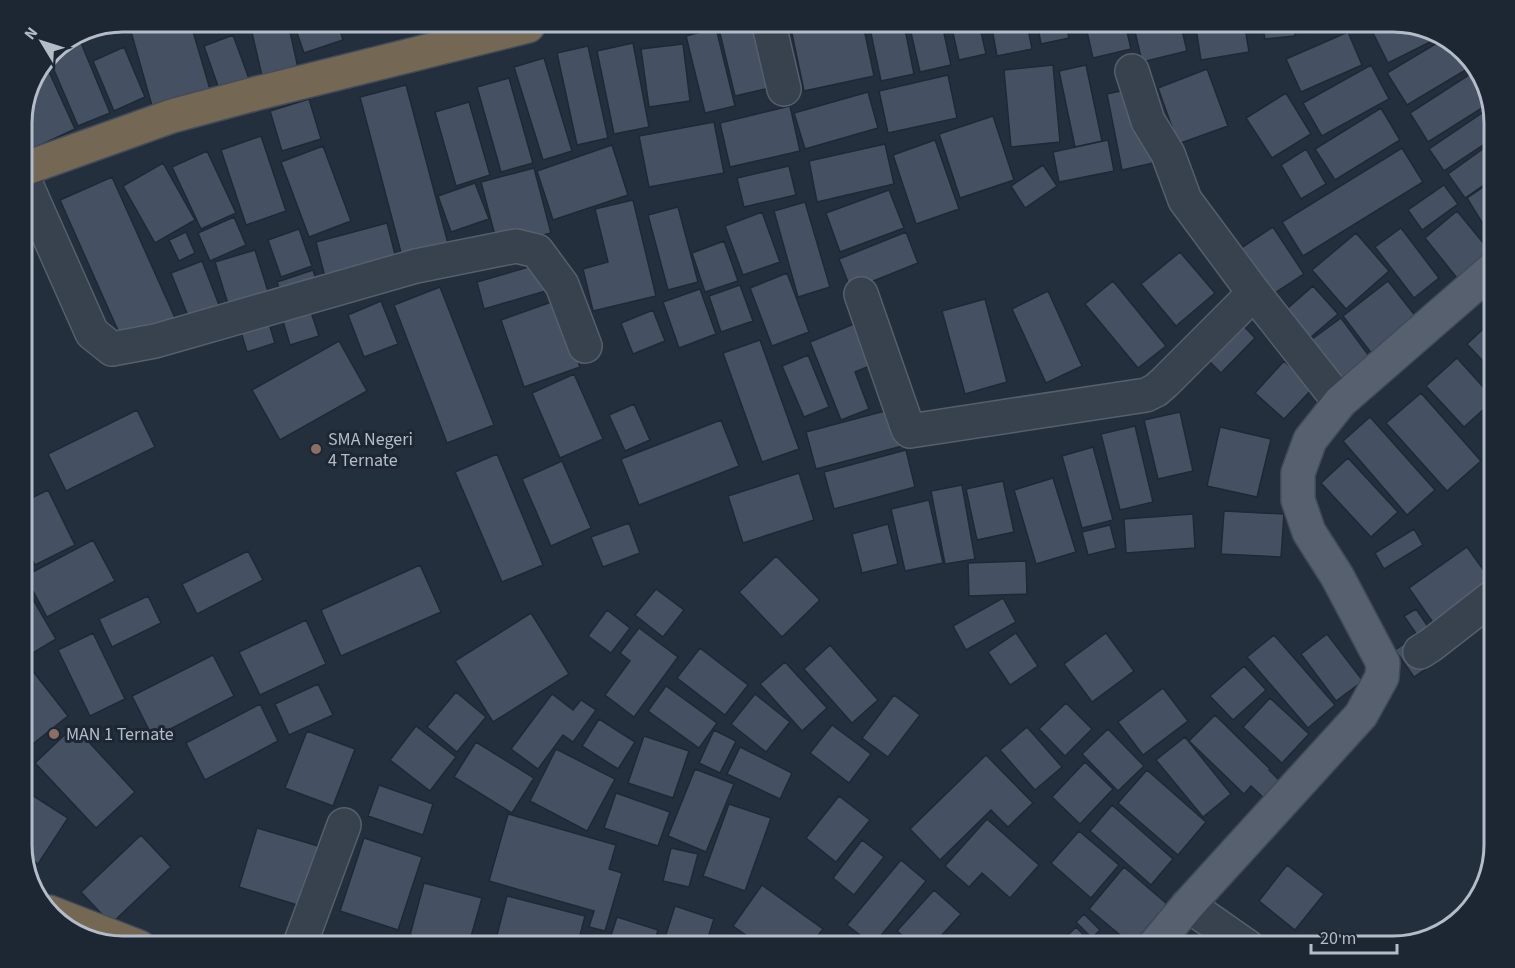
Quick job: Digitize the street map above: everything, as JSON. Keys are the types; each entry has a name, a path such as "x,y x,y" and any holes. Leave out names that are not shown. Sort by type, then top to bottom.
{"highway":[{"path":"32,168 172,116 504,32"},
{"path":"72,921 109,935"}],"main road":[{"path":"1402,664 1383,663 1337,576 1308,532 1298,500 1298,473 1310,440 1340,402 1484,277"},
{"path":"1162,936 1360,715 1402,664"}],"street":[{"path":"771,32 784,89"},
{"path":"1132,71 1148,122 1168,154 1185,200 1340,402"},
{"path":"32,197 92,333 112,349 155,341 416,266 516,246 537,251 562,285 585,346"},
{"path":"861,294 910,431 1146,395 1165,382 1254,292"},
{"path":"1402,664 1431,645 1484,604"},
{"path":"303,936 344,825"},
{"path":"1188,905 1232,936"}],"building":[{"path":"131,32 193,32 212,96 154,113"},
{"path":"252,32 290,32 298,68 262,76"},
{"path":"297,32 341,32 343,40 304,53"},
{"path":"701,32 717,32 735,106 705,113 686,36"},
{"path":"720,32 762,32 774,87 735,96"},
{"path":"792,32 865,32 874,76 804,91"},
{"path":"871,32 906,32 914,74 881,81"},
{"path":"911,32 944,32 951,65 920,72"},
{"path":"953,32 981,32 986,54 959,60"},
{"path":"993,32 1029,32 1032,49 997,56"},
{"path":"1039,32 1068,32 1069,38 1041,44"},
{"path":"1087,32 1127,32 1131,49 1093,58"},
{"path":"1135,32 1182,32 1187,51 1142,62"},
{"path":"1197,32 1246,32 1249,52 1201,60"},
{"path":"1264,32 1295,32 1295,36 1265,39"},
{"path":"1348,32 1362,65 1301,92 1286,59"},
{"path":"1372,32 1411,33 1432,41 1388,63"},
{"path":"233,35 251,84 221,95 204,46"},
{"path":"81,42 110,113 78,126 55,72 72,72 72,47"},
{"path":"633,43 649,127 614,134 597,51"},
{"path":"1437,43 1457,58 1466,69 1407,105 1387,73"},
{"path":"683,44 690,101 649,107 641,49"},
{"path":"588,46 608,138 577,145 557,53"},
{"path":"124,47 145,97 114,111 93,61"},
{"path":"544,58 572,151 543,160 514,67"},
{"path":"1053,65 1060,142 1011,147 1004,70"},
{"path":"1086,65 1102,141 1075,147 1059,71"},
{"path":"1371,65 1389,99 1322,136 1303,103"},
{"path":"1207,69 1228,126 1178,144 1158,88"},
{"path":"49,72 75,129 32,149 32,116 35,99 41,82"},
{"path":"1470,74 1477,87 1482,108 1428,142 1410,113"},
{"path":"948,75 957,118 888,133 879,91"},
{"path":"509,78 533,163 501,172 477,87"},
{"path":"406,85 449,247 403,260 360,97"},
{"path":"1130,89 1153,163 1122,170 1107,94"},
{"path":"868,92 878,128 805,149 794,113"},
{"path":"1286,93 1311,134 1272,158 1246,118"},
{"path":"309,99 321,139 282,151 270,111"},
{"path":"469,102 490,175 456,186 435,112"},
{"path":"790,106 800,151 730,167 720,123"},
{"path":"1381,108 1400,140 1335,180 1315,149"},
{"path":"1483,112 1484,145 1444,171 1429,149"},
{"path":"993,116 1014,180 960,198 939,134"},
{"path":"714,122 724,173 649,187 639,136"},
{"path":"261,136 286,211 246,225 221,150"},
{"path":"935,140 959,209 916,224 893,155"},
{"path":"1108,140 1114,171 1059,182 1053,152"},
{"path":"885,144 894,184 817,202 809,161"},
{"path":"612,145 628,195 553,220 537,171"},
{"path":"323,146 351,221 309,237 281,162"},
{"path":"1402,148 1423,182 1303,256 1282,222"},
{"path":"1484,148 1484,185 1465,198 1448,174"},
{"path":"1306,149 1326,184 1301,199 1281,165"},
{"path":"207,151 236,213 201,229 172,167"},
{"path":"163,163 195,220 155,243 123,186"},
{"path":"1043,165 1057,186 1025,208 1011,186"},
{"path":"789,166 796,195 744,207 737,178"},
{"path":"534,168 551,233 498,247 481,182"},
{"path":"112,177 176,320 124,344 60,200"},
{"path":"475,183 489,219 451,232 438,196"},
{"path":"1444,185 1458,204 1422,230 1408,210"},
{"path":"1484,187 1484,223 1483,224 1467,198"},
{"path":"889,190 904,228 840,252 826,213"},
{"path":"633,200 656,296 593,311 583,269 608,262 595,209"},
{"path":"805,202 830,287 798,297 774,211"},
{"path":"678,207 698,282 668,290 648,215"},
{"path":"1457,211 1484,244 1484,264 1461,283 1425,238"},
{"path":"762,212 780,262 743,275 725,226"},
{"path":"234,217 246,245 210,261 198,233"},
{"path":"387,223 397,262 326,281 316,242"},
{"path":"1273,227 1304,274 1272,295 1241,248"},
{"path":"1401,228 1439,278 1414,298 1375,247"},
{"path":"299,229 312,266 281,277 268,240"},
{"path":"186,232 195,253 179,261 169,240"},
{"path":"906,232 918,263 851,290 839,259"},
{"path":"1356,233 1389,271 1346,309 1312,270"},
{"path":"724,241 738,281 705,292 692,253"},
{"path":"255,250 272,304 232,317 215,262"},
{"path":"1180,252 1215,293 1176,326 1141,284"},
{"path":"202,261 221,310 190,321 171,273"},
{"path":"542,263 549,290 484,309 477,282"},
{"path":"313,270 319,289 283,301 277,282"},
{"path":"787,273 809,332 772,346 750,288"},
{"path":"1113,281 1166,346 1138,368 1085,304"},
{"path":"1388,281 1417,318 1372,354 1343,316"},
{"path":"740,285 753,321 721,332 709,296"},
{"path":"1313,286 1338,314 1304,343 1280,315"},
{"path":"440,287 494,425 447,443 394,305"},
{"path":"700,289 716,334 679,348 663,302"},
{"path":"1048,291 1082,366 1046,383 1012,309"},
{"path":"985,299 1007,382 965,394 942,311"},
{"path":"557,300 580,367 524,387 501,320"},
{"path":"381,301 398,344 364,357 348,315"},
{"path":"310,309 319,336 290,345 282,318"},
{"path":"653,310 665,341 633,354 621,323"},
{"path":"267,317 275,343 247,352 239,325"},
{"path":"1341,318 1372,360 1335,387 1304,345"},
{"path":"866,319 882,361 855,372 869,409 841,420 810,342"},
{"path":"1240,322 1255,338 1221,373 1205,357"},
{"path":"1484,328 1484,362 1467,344"},
{"path":"760,340 799,449 762,462 723,353"},
{"path":"339,341 367,391 280,440 252,390"},
{"path":"808,355 829,407 804,417 782,366"},
{"path":"1457,358 1484,388 1484,409 1464,427 1426,386"},
{"path":"1284,361 1313,388 1284,419 1255,393"},
{"path":"574,374 603,439 560,458 532,393"},
{"path":"1421,393 1481,461 1447,491 1386,423"},
{"path":"634,404 650,440 625,451 609,415"},
{"path":"896,408 906,445 816,469 806,432"},
{"path":"137,410 155,447 66,491 48,454"},
{"path":"1180,412 1193,471 1158,479 1144,420"},
{"path":"1370,417 1435,490 1407,515 1343,441"},
{"path":"721,420 739,466 639,505 621,459"},
{"path":"1135,426 1153,502 1120,510 1101,434"},
{"path":"1220,427 1271,439 1257,497 1207,486"},
{"path":"1093,447 1113,520 1082,528 1062,456"},
{"path":"906,450 915,487 834,509 824,472"},
{"path":"497,454 543,565 502,582 455,472"},
{"path":"1348,458 1398,512 1371,537 1321,483"},
{"path":"562,461 591,528 551,546 522,479"},
{"path":"799,473 814,520 743,543 728,496"},
{"path":"1053,478 1076,552 1036,564 1014,490"},
{"path":"1003,481 1014,532 977,540 966,489"},
{"path":"962,485 975,559 945,564 931,491"},
{"path":"48,490 75,545 35,565 32,559 32,498"},
{"path":"929,500 943,563 905,571 891,509"},
{"path":"1224,511 1284,514 1281,557 1221,554"},
{"path":"1193,514 1195,548 1126,553 1124,519"},
{"path":"629,523 640,553 603,567 591,537"},
{"path":"888,524 898,564 862,573 852,534"},
{"path":"1110,525 1116,548 1088,555 1082,532"},
{"path":"1414,529 1423,545 1384,569 1375,553"},
{"path":"93,540 115,581 47,617 32,589 32,572"},
{"path":"1467,547 1484,571 1484,588 1434,624 1409,588"},
{"path":"248,551 263,580 197,614 182,584"},
{"path":"776,556 820,600 782,637 739,592"},
{"path":"1026,561 1027,594 969,596 968,563"},
{"path":"420,565 441,612 341,656 321,610"},
{"path":"656,589 684,610 663,637 635,615"},
{"path":"148,596 161,623 112,647 99,619"},
{"path":"32,598 56,639 32,654"},
{"path":"1003,598 1016,622 966,650 953,626"},
{"path":"1416,609 1429,628 1417,635 1404,616"},
{"path":"607,610 630,628 611,653 588,636"},
{"path":"531,613 569,674 493,722 455,661"},
{"path":"306,620 326,664 260,695 239,652"},
{"path":"639,628 678,657 634,717 605,695 630,661 620,653"},
{"path":"93,633 125,699 90,716 58,650"},
{"path":"1016,633 1038,666 1010,685 988,652"},
{"path":"1106,633 1134,671 1092,702 1064,664"},
{"path":"1327,634 1363,681 1336,701 1301,654"},
{"path":"1274,635 1335,705 1308,728 1247,657"},
{"path":"1411,639 1430,666 1414,677 1395,650"},
{"path":"830,645 878,700 852,723 804,669"},
{"path":"700,648 748,685 725,715 677,678"},
{"path":"213,655 234,696 153,738 132,696"},
{"path":"785,662 827,708 802,731 760,684"},
{"path":"1244,666 1266,690 1233,720 1210,696"},
{"path":"32,670 68,716 32,745"},
{"path":"318,684 333,715 289,735 275,704"},
{"path":"666,686 717,723 699,748 648,711"},
{"path":"1163,688 1188,721 1143,755 1118,722"},
{"path":"456,692 486,717 457,752 427,727"},
{"path":"552,694 573,710 581,700 596,710 573,742 563,735 538,769 511,749"},
{"path":"755,694 790,722 766,752 731,724"},
{"path":"894,695 920,715 888,757 862,738"},
{"path":"1270,698 1309,734 1282,763 1243,727"},
{"path":"1066,703 1092,729 1065,756 1039,729"},
{"path":"260,704 278,741 205,780 186,743"},
{"path":"1215,715 1283,784 1267,801 1251,786 1244,794 1189,741"},
{"path":"599,719 635,742 618,769 582,746"},
{"path":"832,725 871,754 849,783 810,753"},
{"path":"74,726 135,792 96,828 35,763"},
{"path":"416,726 456,757 430,791 390,760"},
{"path":"1027,727 1062,767 1035,790 1000,750"},
{"path":"1108,729 1144,766 1118,791 1082,754"},
{"path":"714,730 736,741 720,773 699,763"},
{"path":"307,731 355,749 333,806 285,788"},
{"path":"644,736 689,751 673,798 628,783"},
{"path":"1185,737 1231,794 1203,817 1156,760"},
{"path":"476,742 534,778 512,813 454,777"},
{"path":"740,747 792,773 780,799 727,774"},
{"path":"556,749 615,779 587,831 530,801"},
{"path":"986,755 1033,803 1008,827 991,810 940,860 910,829"},
{"path":"1085,762 1113,789 1080,824 1052,797"},
{"path":"695,769 734,784 706,852 668,836"},
{"path":"1147,770 1206,822 1178,855 1118,803"},
{"path":"379,785 433,804 423,835 368,816"},
{"path":"616,793 670,812 658,846 604,828"},
{"path":"32,795 68,818 38,864 33,860"},
{"path":"839,796 870,820 836,862 806,838"},
{"path":"729,804 771,818 745,891 703,876"},
{"path":"1112,805 1173,859 1151,885 1090,831"},
{"path":"508,814 616,845 609,869 622,873 605,931 589,927 594,911 489,881"},
{"path":"987,819 1039,865 1010,898 982,873 969,887 945,866"},
{"path":"257,828 325,848 307,908 239,887"},
{"path":"1079,831 1119,865 1091,898 1051,863"},
{"path":"141,835 171,867 111,924 81,892"},
{"path":"364,838 422,857 398,930 340,911"},
{"path":"862,840 884,857 854,895 833,878"},
{"path":"671,848 698,854 689,887 663,881"},
{"path":"901,860 926,881 880,936 861,936 847,925"},
{"path":"1287,865 1324,894 1295,930 1259,901"},
{"path":"1124,867 1167,904 1140,936 1121,936 1089,909"},
{"path":"424,883 482,898 471,936 410,935"},
{"path":"762,885 823,929 818,936 747,936 733,926"},
{"path":"934,890 961,914 941,936 903,936 897,931"},
{"path":"507,896 585,916 580,936 497,936"},
{"path":"675,906 714,919 709,936 665,936"},
{"path":"1084,914 1100,930 1094,936 1090,936 1076,922"},
{"path":"617,917 658,930 656,936 611,936"},
{"path":"1076,927 1085,936 1067,936"}],"place":[{"name":"SMA Negeri 4 Ternate","path":"316,449"},
{"name":"MAN 1 Ternate","path":"54,734"}]}
